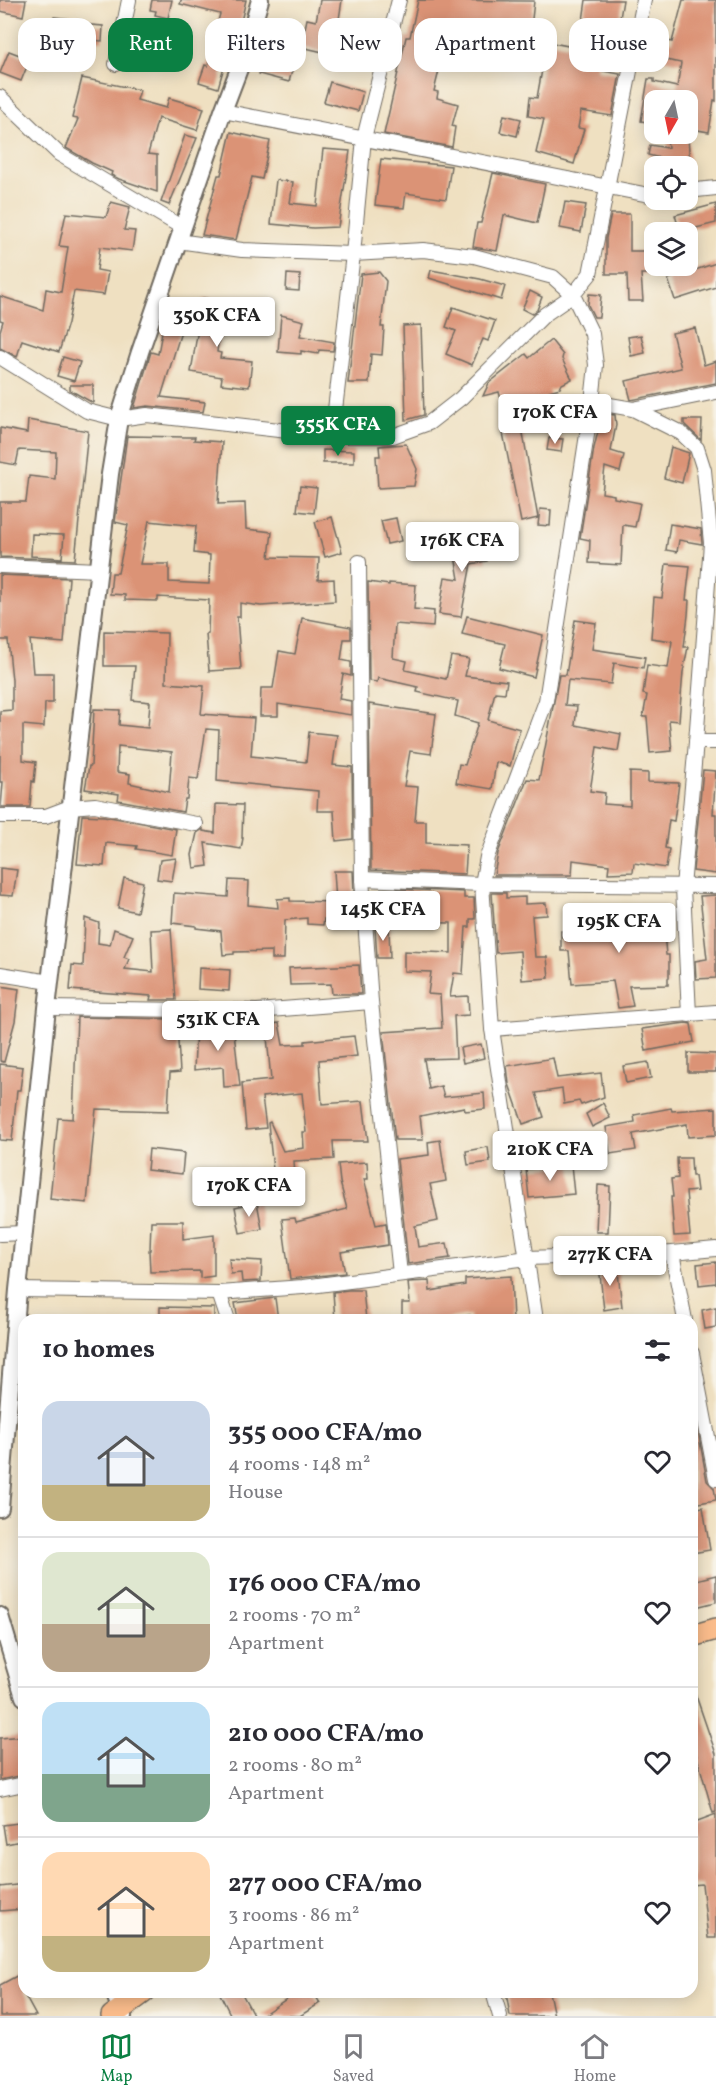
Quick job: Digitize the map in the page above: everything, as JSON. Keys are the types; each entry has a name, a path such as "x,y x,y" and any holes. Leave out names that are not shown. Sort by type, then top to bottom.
{"main road":[{"path":"698,1634 716,1629"},
{"path":"117,2008 134,1998"}],"street":[{"path":"125,18 129,0"},
{"path":"0,1508 18,1290 47,1008 118,418 244,53 260,0"},
{"path":"332,436 364,138 399,0"},
{"path":"0,357 87,411 118,418 147,415 332,436 393,436 429,423 461,398 544,315 573,295 590,274 609,187 644,0"},
{"path":"0,97 59,154 181,235 242,250 353,254 423,250 474,256 553,277 573,295 592,334 596,365 592,402 546,701 487,856 482,884 492,1029 535,1314"},
{"path":"223,111 644,194"},
{"path":"698,190 716,188"},
{"path":"633,409 716,392"},
{"path":"592,402 633,409 681,433 697,448 704,470 714,544 683,887 690,1015"},
{"path":"359,562 362,879 371,1002 400,1274"},
{"path":"0,566 99,570"},
{"path":"696,742 716,742"},
{"path":"0,816 46,816 70,807 95,805 196,824"},
{"path":"362,879 482,884 716,886"},
{"path":"0,974 50,982"},
{"path":"47,1008 256,1011 371,1002"},
{"path":"492,1029 716,1012"},
{"path":"0,1234 24,1233"},
{"path":"18,1290 219,1293 303,1287 528,1258 672,1253 716,1249"},
{"path":"672,1253 684,1314"},
{"path":"219,1293 226,1314"},
{"path":"698,1384 716,1479"},
{"path":"0,1616 18,1669"},
{"path":"0,1789 18,1785"},
{"path":"495,1998 500,2016"}],"building":[{"path":"0,0 26,0 23,16 0,11"},
{"path":"152,0 172,0 168,18 155,15 156,11 150,10"},
{"path":"181,0 246,0 242,18 219,18 220,14 180,4"},
{"path":"320,0 342,0 339,18 318,18 318,51 306,48 307,19 316,21"},
{"path":"418,0 534,1 532,18 414,18"},
{"path":"586,0 623,0 620,18 583,18"},
{"path":"683,0 716,0 716,101 714,100 709,132 698,130 698,90 646,90 648,79 677,87 681,63 669,61 669,41 672,42"},
{"path":"414,18 414,72 439,72 434,91 438,92 437,98 458,104 452,126 455,127 452,147 384,134 398,72 402,72 402,55 406,37 410,37"},
{"path":"96,25 103,26 102,41 96,40"},
{"path":"557,44 569,46 569,72 620,74 612,116 581,111 578,128 584,129 574,164 536,153 544,119 528,116 530,97 537,98 542,72 557,72"},
{"path":"9,51 18,54 18,72 25,72 21,81 0,73"},
{"path":"205,65 205,72 223,72 218,88 199,82"},
{"path":"260,72 292,72 289,82 259,74"},
{"path":"82,78 140,90 137,100 166,108 169,98 204,108 197,130 158,118 148,154 157,155 157,192 119,179 111,175 112,172 66,148 78,119 72,118"},
{"path":"330,82 363,92 358,111 324,102"},
{"path":"644,103 644,121 641,121"},
{"path":"504,115 521,119 517,136 500,132"},
{"path":"231,132 270,141 262,179 252,177 236,240 202,235 218,175 221,175"},
{"path":"185,135 197,138 169,205 161,202"},
{"path":"668,144 688,144 689,156 648,155 650,145 668,148"},
{"path":"323,149 350,151 338,227 313,228 271,224 276,180 293,182 290,203 317,206"},
{"path":"381,159 451,166 446,199 406,193 404,208 375,205"},
{"path":"493,173 545,184 537,223 504,215 497,251 473,247 477,223 481,223"},
{"path":"111,202 130,207 124,230 135,231 132,251 100,247 97,270 108,272 104,295 74,291 68,323 59,352 22,340 17,357 0,348 0,331 3,321 0,320 0,296 43,310 46,289 61,292 68,247 59,246 66,213 106,217"},
{"path":"565,202 586,205 581,232 560,228"},
{"path":"716,204 716,223 698,228 698,222 677,222 675,215"},
{"path":"611,214 630,214 630,251 644,251 644,274 641,274 643,301 628,301 627,274 606,274 606,238"},
{"path":"716,263 716,287 675,300 668,279 677,276 698,276 698,269"},
{"path":"431,270 505,286 501,300 429,278"},
{"path":"379,272 386,281 381,327 384,327 382,355 371,354 369,383 348,383 361,274"},
{"path":"287,274 300,275 299,291 286,290"},
{"path":"530,291 542,297 537,310 532,314 522,309"},
{"path":"589,294 601,295 599,317 594,317 588,305"},
{"path":"203,298 229,302 226,322 221,321 217,352 221,353 220,358 252,361 249,387 221,384 222,377 191,372"},
{"path":"255,300 269,301 268,318 254,317"},
{"path":"453,307 495,321 488,341 483,339 472,365 446,354 456,331 446,327"},
{"path":"166,309 187,312 161,397 205,402 203,412 148,406 134,408 151,352 158,354"},
{"path":"281,315 304,321 300,336 334,342 333,351 319,350 318,354 301,351 301,354 278,352"},
{"path":"421,325 424,415 406,420 403,326"},
{"path":"695,328 704,365 716,361 716,383 631,400 626,381 681,368 672,333"},
{"path":"641,335 645,353 631,356 628,337"},
{"path":"551,340 563,355 562,359 572,379 562,384 560,388 549,391 550,397 536,401 538,405 519,411 538,518 521,522 503,433 508,426 499,392 483,396 489,383 526,354 529,358"},
{"path":"63,357 80,362 74,381 57,376"},
{"path":"70,385 93,385 93,403 70,390"},
{"path":"606,414 615,415 616,425 611,451 624,455 620,472 605,467 602,493 640,503 635,527 623,525 621,565 589,563 590,540 580,538 594,448 600,423 604,424"},
{"path":"28,420 88,431 75,560 0,557 0,502 26,502 29,476 55,479 56,452 19,450 16,465 0,462 0,428 27,433","holes":["32,534 64,535 62,558 31,556"]},
{"path":"684,420 702,420 701,440 684,424"},
{"path":"127,436 195,437 194,440 222,442 218,504 245,503 246,529 272,532 269,557 319,558 318,580 334,579 335,601 261,606 240,603 240,617 237,617 241,669 209,671 206,634 208,634 209,600 158,597 158,601 125,600 125,595 110,594 112,573 118,573 128,525 115,522","holes":["149,521 196,526 194,553 210,555 209,584 169,582 169,564 140,564"]},
{"path":"549,438 563,439 561,452 547,450"},
{"path":"406,444 417,469 414,486 378,488 376,456 380,456 379,446"},
{"path":"671,447 689,453 682,483 664,478"},
{"path":"323,450 354,451 354,463 323,463"},
{"path":"300,486 317,488 314,513 297,511"},
{"path":"540,509 551,510 550,526 538,525"},
{"path":"332,517 342,552 325,557 315,522"},
{"path":"396,518 401,541 387,544 381,521"},
{"path":"670,524 701,529 702,544 679,540 677,552 666,550"},
{"path":"483,533 487,561 471,564 461,617 439,614 445,577 459,579 452,538"},
{"path":"666,564 690,566 684,647 688,647 683,672 679,721 669,720 672,751 650,753 647,717 643,717 647,695 643,694 647,665 668,668 672,641 651,638 654,597 662,598"},
{"path":"0,575 69,578 64,643 30,640 33,673 53,673 53,703 45,703 44,727 23,725 23,760 36,762 30,807 1,807 3,782 0,782 0,711 12,710 12,680 8,640 0,640"},
{"path":"368,582 416,585 414,609 434,611 433,627 395,624 393,658 407,661 405,670 446,679 451,656 469,659 465,676 507,681 505,693 495,692 488,720 520,729 510,766 496,762 492,789 456,783 459,764 465,765 478,723 455,716 458,701 417,692 418,687 378,678 377,682 369,681"},
{"path":"467,616 543,635 534,677 499,668 505,644 462,634"},
{"path":"302,618 351,627 351,639 344,639 341,660 351,662 351,676 343,674 339,699 351,701 351,715 278,704 278,716 260,716 261,688 273,688 279,651 295,654"},
{"path":"575,620 596,623 592,649 645,657 643,668 614,663 611,684 568,680 565,705 577,706 575,725 621,734 618,751 597,747 590,791 605,793 604,804 630,806 630,772 648,773 648,782 679,783 674,821 669,820 665,848 669,849 666,868 634,863 633,872 608,873 609,865 573,860 572,875 494,875 498,853 527,779 539,780 559,675 566,675"},
{"path":"104,631 167,633 166,683 204,686 201,714 254,718 251,756 306,762 309,732 337,735 333,765 352,767 353,839 336,841 334,811 317,811 318,791 217,781 219,730 206,729 198,779 189,778 183,812 118,800 119,794 85,789 89,766 91,766 94,709 120,710 119,725 148,728 150,702 132,700 135,666 104,666","holes":["118,746 172,752 169,792 129,783 130,774 117,772"]},
{"path":"369,704 436,714 431,754 410,751 404,786 418,787 415,821 426,821 426,843 467,845 465,874 371,870"},
{"path":"703,770 716,771 713,814 716,814 716,874 693,871"},
{"path":"216,804 243,805 241,849 205,843 208,866 194,868 192,855 197,833 203,829 203,831 215,833"},
{"path":"82,815 104,816 176,829 172,855 136,849 137,846 106,843 104,866 77,864"},
{"path":"176,858 172,881 157,879 160,860"},
{"path":"0,868 17,870 13,896 0,895"},
{"path":"334,871 353,871 355,916 324,919 323,925 307,924 307,918 285,920 284,959 272,959 272,951 234,952 234,954 223,955 221,931 172,923 174,893 228,897 229,880 249,881 248,905 278,908 277,899 290,898 290,901 336,902"},
{"path":"124,878 143,882 137,912 118,908"},
{"path":"397,889 464,892 464,898 474,898 475,919 470,919 470,927 466,927 463,974 454,973 450,997 468,996 469,1015 454,1016 456,1058 424,1059 429,1089 441,1086 444,1097 484,1093 485,1109 465,1111 464,1107 420,1116 423,1140 395,1140 383,1032 442,1028 440,995 428,994 431,972 404,971 404,951 451,953 451,923 396,922"},
{"path":"492,893 506,893 506,898 525,897 525,904 546,903 547,915 532,916 535,957 547,957 549,978 522,980 520,951 496,953"},
{"path":"716,895 716,978 696,979 695,961 707,959 700,896"},
{"path":"662,910 666,955 669,955 668,985 629,986 633,1006 618,1008 613,981 572,984 569,951 561,951 561,931 593,931 590,915 615,915 616,928 641,928 639,912"},
{"path":"85,918 99,923 98,943 110,945 114,929 133,936 124,957 129,959 125,969 153,972 151,930 171,929 176,1000 150,1000 151,996 70,990 72,965 83,966"},
{"path":"375,927 389,927 390,958 377,958"},
{"path":"359,965 361,994 332,994 331,984 290,985 289,968"},
{"path":"199,968 230,970 229,991 198,989"},
{"path":"0,986 19,989 15,1021 4,1062 0,1061"},
{"path":"77,1017 172,1019 171,1027 177,1026 180,1072 170,1073 168,1111 96,1109 87,1203 50,1199 58,1118 73,1119"},
{"path":"279,1023 283,1045 354,1036 357,1056 319,1060 322,1104 363,1101 368,1141 333,1141 334,1159 294,1161 295,1177 274,1179 268,1123 270,1122 283,1151 304,1148 303,1132 306,1132 302,1093 262,1097 266,1128 246,1130 242,1083 271,1080 267,1037 263,1026"},
{"path":"233,1024 240,1086 224,1087 223,1067 194,1070 196,1028"},
{"path":"691,1024 694,1042 646,1051 642,1029"},
{"path":"481,1044 484,1058 463,1063 460,1048"},
{"path":"688,1053 716,1054 716,1072 688,1072"},
{"path":"553,1058 557,1078 601,1073 604,1097 581,1105 579,1101 564,1104 562,1089 536,1093 544,1117 523,1124 509,1084 507,1066"},
{"path":"648,1062 651,1078 626,1083 623,1066"},
{"path":"0,1064 23,1067 20,1090 17,1090 12,1141 0,1140"},
{"path":"603,1103 610,1118 592,1127 586,1114"},
{"path":"671,1108 672,1111 716,1108 716,1135 688,1137 687,1124 633,1134 636,1150 610,1154 606,1127 635,1122 634,1115"},
{"path":"440,1140 446,1181 430,1184 438,1221 415,1226 418,1247 447,1243 450,1258 408,1264 397,1159 429,1155 428,1142"},
{"path":"488,1147 490,1162 468,1165 466,1151"},
{"path":"149,1149 184,1153 182,1174 147,1170"},
{"path":"677,1158 691,1158 692,1176 695,1176 697,1191 686,1192 690,1235 674,1236 671,1179 678,1178"},
{"path":"367,1162 368,1179 364,1179 376,1225 386,1223 388,1245 341,1252 345,1273 290,1279 282,1219 295,1218 296,1222 347,1209 338,1164"},
{"path":"571,1165 574,1194 529,1198 526,1169"},
{"path":"598,1185 610,1186 608,1232 596,1232"},
{"path":"257,1202 262,1229 240,1233 235,1207"},
{"path":"151,1221 183,1221 183,1239 214,1235 214,1276 200,1278 200,1271 150,1272"},
{"path":"229,1259 262,1261 261,1281 242,1282 241,1273 231,1274"},
{"path":"716,1262 716,1283 699,1285 697,1264"},
{"path":"617,1264 622,1307 604,1310 599,1266"},
{"path":"511,1276 513,1314 402,1314 402,1303 410,1303 408,1282 429,1281 430,1291 465,1285 465,1279"},
{"path":"363,1290 365,1314 335,1314 333,1292"},
{"path":"275,1298 277,1314 237,1314 235,1303"},
{"path":"160,1307 214,1308 214,1314 160,1314"},
{"path":"716,1307 716,1327 705,1329 702,1310"},
{"path":"698,1431 707,1481 714,1488 716,1500 698,1503"},
{"path":"703,1507 710,1550 698,1552 698,1508"},
{"path":"716,1575 716,1602 698,1606 698,1580"},
{"path":"698,1702 716,1754 716,1812 713,1813 698,1760"},
{"path":"18,1736 18,1776 0,1780 0,1738"},
{"path":"716,1814 716,1938 708,1938 702,1884 698,1884 698,1821"},
{"path":"18,1823 18,1842 6,1844 3,1825"},
{"path":"18,1885 18,1910 0,1911 0,1887"},
{"path":"18,1975 18,1998 26,1998 36,2016 0,2016 0,1985"},
{"path":"222,1998 244,1998 254,2016 231,2016"},
{"path":"288,1998 317,1998 320,2003 300,2016 261,2016"},
{"path":"507,1998 550,1998 554,2016 510,2016"}]}
